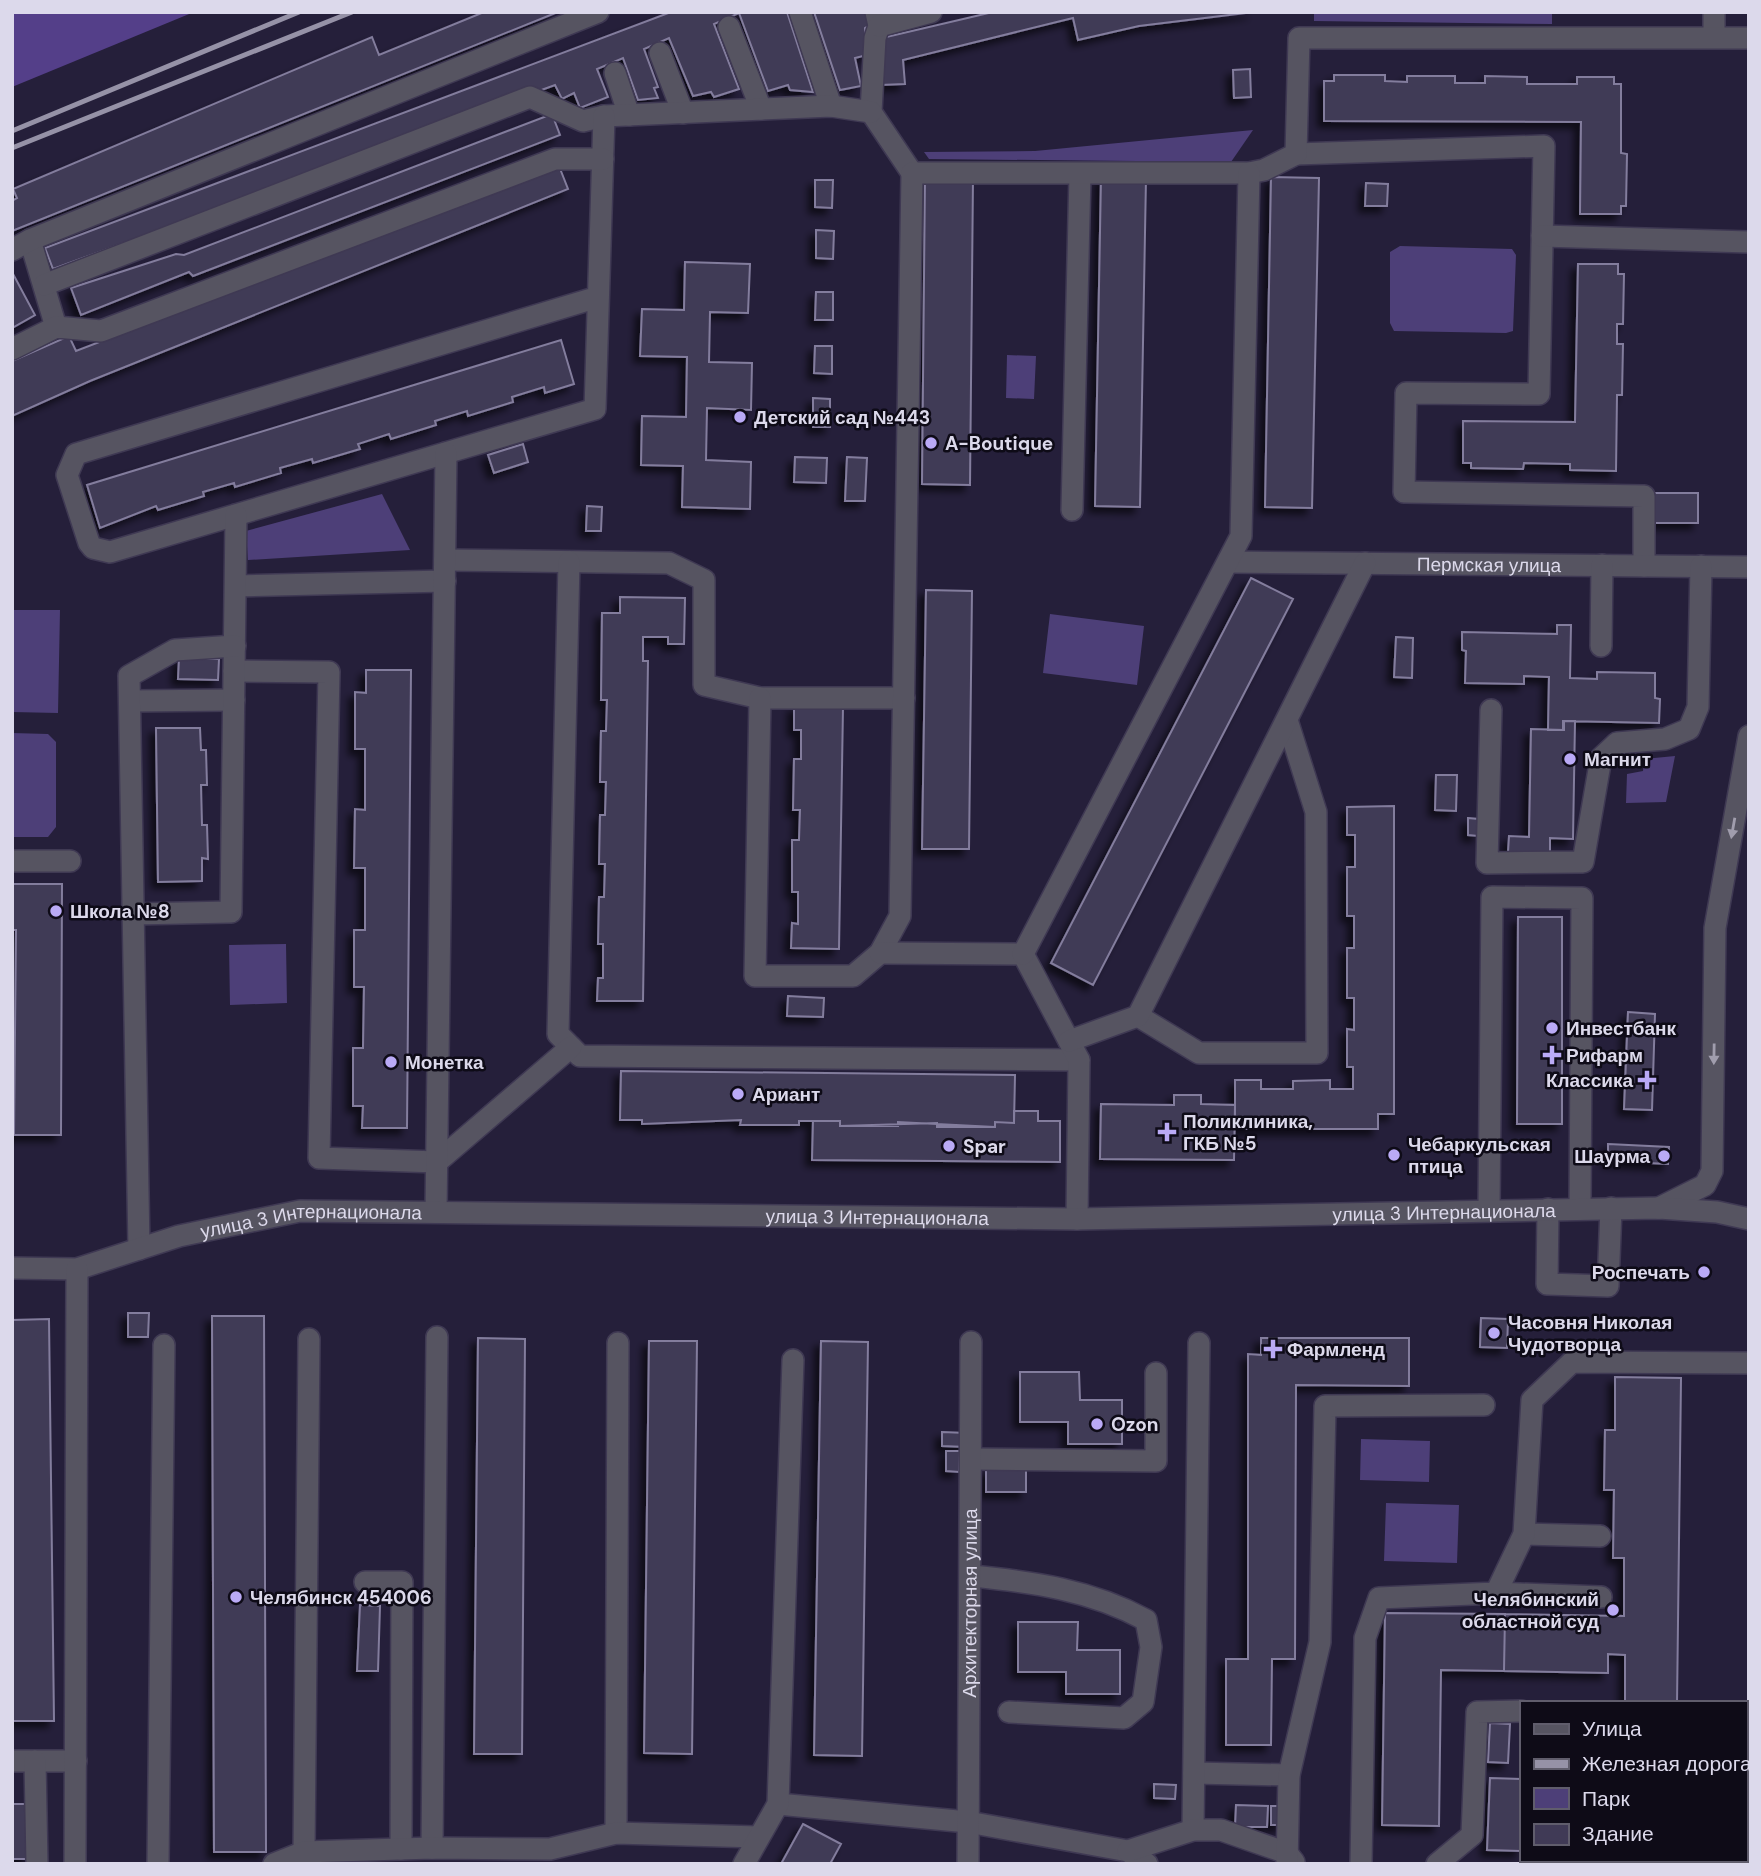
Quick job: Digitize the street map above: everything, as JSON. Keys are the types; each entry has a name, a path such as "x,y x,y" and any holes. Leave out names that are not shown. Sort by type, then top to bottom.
{"street":[{"path":"57,327 44,285 21,245 598,12"},
{"path":"800,12 831,106"},
{"path":"760,698 755,976 853,976 880,953 900,916 912,173 871,112 875,38 878,19 931,12"},
{"path":"1714,12 1714,37"},
{"path":"729,27 761,109"},
{"path":"1296,155 1298,38 1749,38"},
{"path":"660,53 682,113"},
{"path":"615,73 629,115"},
{"path":"44,285 530,97 583,121 604,116 831,106 871,112"},
{"path":"598,297 76,454 67,475 86,536 93,548 110,552 595,409 604,116"},
{"path":"912,173 1249,173 1264,170 1296,155 1544,146 1539,394 1406,393 1404,492 1644,496 1644,566"},
{"path":"12,349 57,327 101,331 555,159 603,159"},
{"path":"1023,954 1241,536 1249,173"},
{"path":"1072,510 1080,174"},
{"path":"1542,236 1749,242"},
{"path":"436,1212 446,453"},
{"path":"134,914 231,912 236,515"},
{"path":"236,586 569,562 669,563 704,580 704,685 760,698 904,698"},
{"path":"569,562 558,1034 580,1056 1079,1060"},
{"name":"Пермская улица","path":"1228,562 1749,567"},
{"path":"1069,1041 1138,1016 1364,563"},
{"path":"1601,646 1602,565"},
{"path":"1492,710 1488,863 1583,862 1601,758 1617,743 1665,739 1689,729 1698,708 1701,566"},
{"path":"139,1249 129,677 176,650 235,646"},
{"path":"234,671 329,672 319,1158 437,1162 571,1047"},
{"path":"130,701 234,700"},
{"path":"1138,1016 1199,1053 1317,1053 1316,812 1287,720"},
{"path":"1659,1208 1705,1185 1712,1171 1716,928 1749,736"},
{"path":"12,861 70,861"},
{"path":"1489,1210 1492,897 1582,898 1580,1209"},
{"path":"880,953 1023,954"},
{"path":"1023,954 1079,1060 1077,1219"},
{"path":"1548,1209 1547,1284 1608,1286 1611,1208"},
{"name":"улица 3 Интернационала","path":"12,1268 77,1269 179,1236 300,1211 1077,1219 1659,1208 1717,1212 1749,1219"},
{"path":"75,1864 77,1269"},
{"path":"432,1848 437,1337"},
{"path":"304,1852 309,1339"},
{"name":"Архитекторная улица","path":"968,1864 972,1576 971,1342"},
{"path":"616,1833 618,1343"},
{"path":"1193,1830 1199,1343"},
{"path":"158,1864 164,1345"},
{"path":"744,1864 778,1804 793,1360"},
{"path":"1496,1593 1524,1534 1532,1400 1572,1362 1749,1363"},
{"path":"972,1459 1156,1461 1156,1373"},
{"path":"1128,1851 1193,1830 1222,1830 1290,1860 1289,1774 1321,1642 1325,1406 1484,1405"},
{"path":"1524,1534 1600,1536"},
{"path":"972,1576 1041,1583 1118,1605 1146,1620 1151,1647 1143,1702 1124,1718 1009,1712"},
{"path":"365,1582 402,1583 401,1849"},
{"path":"1361,1864 1365,1638 1379,1598 1496,1593 1601,1597"},
{"path":"1437,1864 1472,1835 1477,1712 1520,1711"},
{"path":"12,1761 76,1761"},
{"path":"35,1761 37,1864"},
{"path":"1194,1773 1289,1774"},
{"path":"778,1804 968,1822 1128,1851 1147,1864"},
{"path":"274,1864 304,1852 432,1848 550,1856 616,1833 758,1838"}],"green space":[{"path":"1314,12 1552,12 1552,24 1314,21"},
{"path":"1253,130 1231,162 929,159 924,152 1035,151"},
{"path":"1400,246 1512,249 1516,255 1513,331 1394,331 1390,323 1390,252"},
{"path":"1007,355 1036,356 1034,399 1006,398"},
{"path":"382,494 410,550 248,560 246,531"},
{"path":"12,610 60,610 58,713 12,712"},
{"path":"1050,614 1144,626 1137,685 1043,673"},
{"path":"12,733 48,734 56,742 56,827 48,837 12,837"},
{"path":"1675,756 1666,802 1626,803 1627,774 1643,771 1644,759"},
{"path":"286,944 287,1003 230,1005 229,945"},
{"path":"1361,1439 1430,1441 1429,1482 1360,1480"},
{"path":"1386,1503 1459,1505 1457,1563 1384,1561"}],"shaded area":[{"path":"12,12 194,12 12,87"}],"building":[{"path":"484,12 558,12 12,231 12,201 17,198 13,189 372,37 379,55"},
{"path":"671,12 787,12 813,92 790,90 788,85 768,91 739,13 714,24 739,89 714,97 711,92 693,96 669,38 644,49 658,87 654,88 658,98 638,100 623,58 597,69 608,97 580,108 574,93 562,99 555,85 53,269 45,248"},
{"path":"814,12 866,12 870,25 865,28 867,55 855,58 861,86 840,90"},
{"path":"993,12 1254,12 1139,26 1078,40 1073,18 903,60 905,84 880,85 882,38"},
{"path":"1250,69 1251,97 1234,98 1233,70"},
{"path":"1334,75 1385,75 1385,81 1407,82 1407,76 1455,76 1455,83 1485,83 1485,76 1527,77 1527,84 1577,84 1577,77 1614,77 1614,84 1621,84 1621,153 1627,154 1626,206 1621,206 1621,214 1580,214 1581,122 1324,121 1324,81 1334,81"},
{"path":"552,114 560,135 193,276 189,272 81,315 71,288 176,254 184,255"},
{"path":"559,166 568,189 90,381 12,416 12,361 69,336 76,351"},
{"path":"925,176 973,177 970,485 922,484"},
{"path":"1101,177 1146,178 1140,507 1095,506"},
{"path":"1271,177 1319,178 1312,508 1265,507"},
{"path":"815,180 833,180 832,208 815,207"},
{"path":"1366,183 1388,184 1387,206 1365,206"},
{"path":"816,230 834,231 833,259 816,258"},
{"path":"685,262 750,264 748,313 710,312 709,362 752,363 751,410 707,408 706,460 751,462 750,509 682,507 683,466 641,465 642,416 686,417 687,357 640,356 642,309 684,310"},
{"path":"1578,264 1618,264 1618,274 1624,274 1623,324 1617,324 1617,344 1623,344 1622,395 1617,395 1616,471 1570,470 1570,464 1524,463 1523,469 1471,468 1471,463 1463,463 1463,421 1575,422"},
{"path":"12,272 35,315 12,328"},
{"path":"816,292 833,292 833,320 815,320"},
{"path":"561,340 574,384 545,393 544,387 512,397 513,402 468,416 467,411 435,421 436,425 391,439 389,434 358,444 360,449 313,463 312,459 280,468 281,473 235,487 234,483 203,492 204,496 158,510 156,506 100,528 87,485"},
{"path":"815,346 832,346 832,374 814,373"},
{"path":"813,398 830,399 830,427 813,427"},
{"path":"523,444 528,462 494,473 488,455"},
{"path":"795,457 827,458 826,483 794,482"},
{"path":"847,457 867,458 865,501 845,501"},
{"path":"1654,493 1698,493 1698,523 1654,523"},
{"path":"587,506 602,507 601,531 586,531"},
{"path":"1251,578 1293,599 1093,985 1051,963"},
{"path":"926,590 972,591 969,849 922,849"},
{"path":"620,597 685,598 684,644 668,644 668,637 643,637 643,661 648,661 643,1001 597,1001 598,978 603,978 603,944 598,944 599,897 604,897 605,864 599,864 600,815 605,815 606,782 600,782 601,731 606,731 607,700 601,700 602,613 620,613"},
{"path":"1557,625 1571,625 1570,678 1597,679 1597,672 1655,673 1655,698 1660,699 1659,723 1563,721 1563,730 1548,730 1549,677 1524,676 1524,684 1465,683 1466,651 1462,650 1462,632 1557,634"},
{"path":"1396,637 1413,638 1412,678 1394,677"},
{"path":"179,658 219,659 218,680 178,679"},
{"path":"366,670 411,670 407,1128 362,1128 363,1106 353,1106 353,1048 363,1048 364,987 354,987 354,930 365,930 365,868 354,868 355,809 365,810 365,749 355,749 355,692 366,693"},
{"path":"794,706 843,707 839,949 791,948 792,923 798,924 798,892 792,892 792,840 799,840 800,810 793,810 794,759 801,759 801,730 794,730"},
{"path":"1564,721 1575,721 1573,839 1550,838 1550,853 1508,852 1509,836 1529,837 1531,729 1564,730"},
{"path":"156,728 200,728 201,750 206,750 207,785 201,785 202,825 207,825 208,859 202,858 202,881 158,882"},
{"path":"1436,775 1457,775 1456,811 1435,810"},
{"path":"1394,806 1394,1114 1378,1114 1378,1129 1235,1129 1235,1080 1261,1080 1261,1089 1293,1089 1293,1081 1330,1080 1330,1089 1353,1089 1353,1067 1347,1067 1347,1029 1354,1030 1354,998 1347,998 1347,948 1354,948 1354,916 1347,916 1347,867 1355,867 1355,835 1347,835 1347,807"},
{"path":"1468,818 1479,819 1478,836 1468,835"},
{"path":"12,884 62,884 61,1135 14,1135 16,930 12,930"},
{"path":"1518,917 1562,917 1562,1124 1517,1124"},
{"path":"788,996 824,998 823,1017 787,1016"},
{"path":"1628,1012 1655,1014 1652,1110 1624,1109"},
{"path":"621,1071 1015,1075 1014,1123 995,1122 995,1127 898,1122 898,1126 840,1126 840,1121 799,1121 799,1125 740,1125 741,1120 642,1124 642,1120 620,1120"},
{"name":"Поликлиника, ГКБ №5","path":"1174,1095 1201,1095 1201,1104 1235,1105 1234,1160 1100,1159 1101,1104 1174,1105"},
{"path":"1014,1111 1038,1111 1038,1121 1060,1121 1060,1162 812,1160 813,1121 840,1121 840,1126 937,1123 937,1127 995,1127 995,1122 1014,1123"},
{"path":"1608,1144 1669,1147 1668,1164 1608,1161"},
{"path":"128,1313 149,1313 148,1337 128,1337"},
{"path":"212,1316 264,1316 266,1852 214,1852"},
{"name":"Часовня Николая Чудотворца","path":"1481,1318 1508,1319 1507,1348 1480,1347"},
{"path":"49,1319 54,1721 12,1721 12,1320"},
{"path":"478,1338 525,1339 522,1754 474,1754"},
{"path":"1261,1338 1409,1338 1409,1386 1296,1385 1295,1659 1272,1659 1271,1745 1226,1745 1226,1659 1248,1659 1248,1354 1261,1355"},
{"path":"649,1341 697,1341 692,1754 644,1753"},
{"path":"821,1341 868,1342 862,1756 814,1755"},
{"path":"1020,1372 1079,1372 1080,1400 1122,1400 1122,1444 1068,1444 1068,1422 1020,1422"},
{"path":"1615,1377 1681,1378 1677,1701 1625,1701 1625,1655 1608,1654 1608,1673 1504,1671 1505,1614 1624,1616 1624,1558 1613,1558 1614,1490 1604,1490 1605,1430 1615,1430"},
{"path":"942,1432 967,1433 966,1447 942,1446"},
{"path":"946,1451 960,1451 959,1472 946,1471"},
{"path":"986,1470 1026,1470 1026,1492 986,1492"},
{"path":"360,1605 380,1606 378,1671 357,1671"},
{"path":"1385,1613 1505,1614 1504,1671 1441,1670 1439,1826 1382,1825"},
{"path":"1018,1622 1078,1622 1077,1650 1120,1650 1120,1694 1066,1694 1066,1672 1018,1672"},
{"path":"1490,1723 1510,1724 1508,1763 1488,1762"},
{"path":"1490,1778 1520,1779 1520,1851 1487,1850"},
{"path":"1154,1784 1176,1785 1175,1799 1154,1798"},
{"path":"12,1804 28,1804 28,1859 12,1859"},
{"path":"1236,1805 1268,1806 1267,1827 1235,1827"},
{"path":"1271,1806 1282,1806 1282,1825 1271,1825"},
{"path":"803,1824 841,1844 830,1864 781,1864"},
{"path":"1621,1862 1675,1862 1675,1864"}],"railway":[{"path":"12,131 299,12"},
{"path":"12,148 352,12"}],"place":[{"name":"Детский сад №443","path":"740,417"},
{"name":"A-Boutique","path":"931,443"},
{"name":"Магнит","path":"1570,759"},
{"name":"Школа №8","path":"56,911"},
{"name":"Инвестбанк","path":"1552,1028"},
{"name":"Рифарм","path":"1552,1055"},
{"name":"Монетка","path":"391,1062"},
{"name":"Классика","path":"1647,1080"},
{"name":"Ариант","path":"738,1094"},
{"name":"Поликлиника, ГКБ №5","path":"1167,1132"},
{"name":"Spar","path":"949,1146"},
{"name":"Чебаркульская птица","path":"1394,1155"},
{"name":"Шаурма","path":"1664,1156"},
{"name":"Роспечать","path":"1704,1272"},
{"name":"Часовня Николая Чудотворца","path":"1494,1333"},
{"name":"Фармленд","path":"1273,1349"},
{"name":"Ozon","path":"1097,1424"},
{"name":"Челябинск 454006","path":"236,1597"},
{"name":"Челябинский областной суд","path":"1613,1610"}]}
